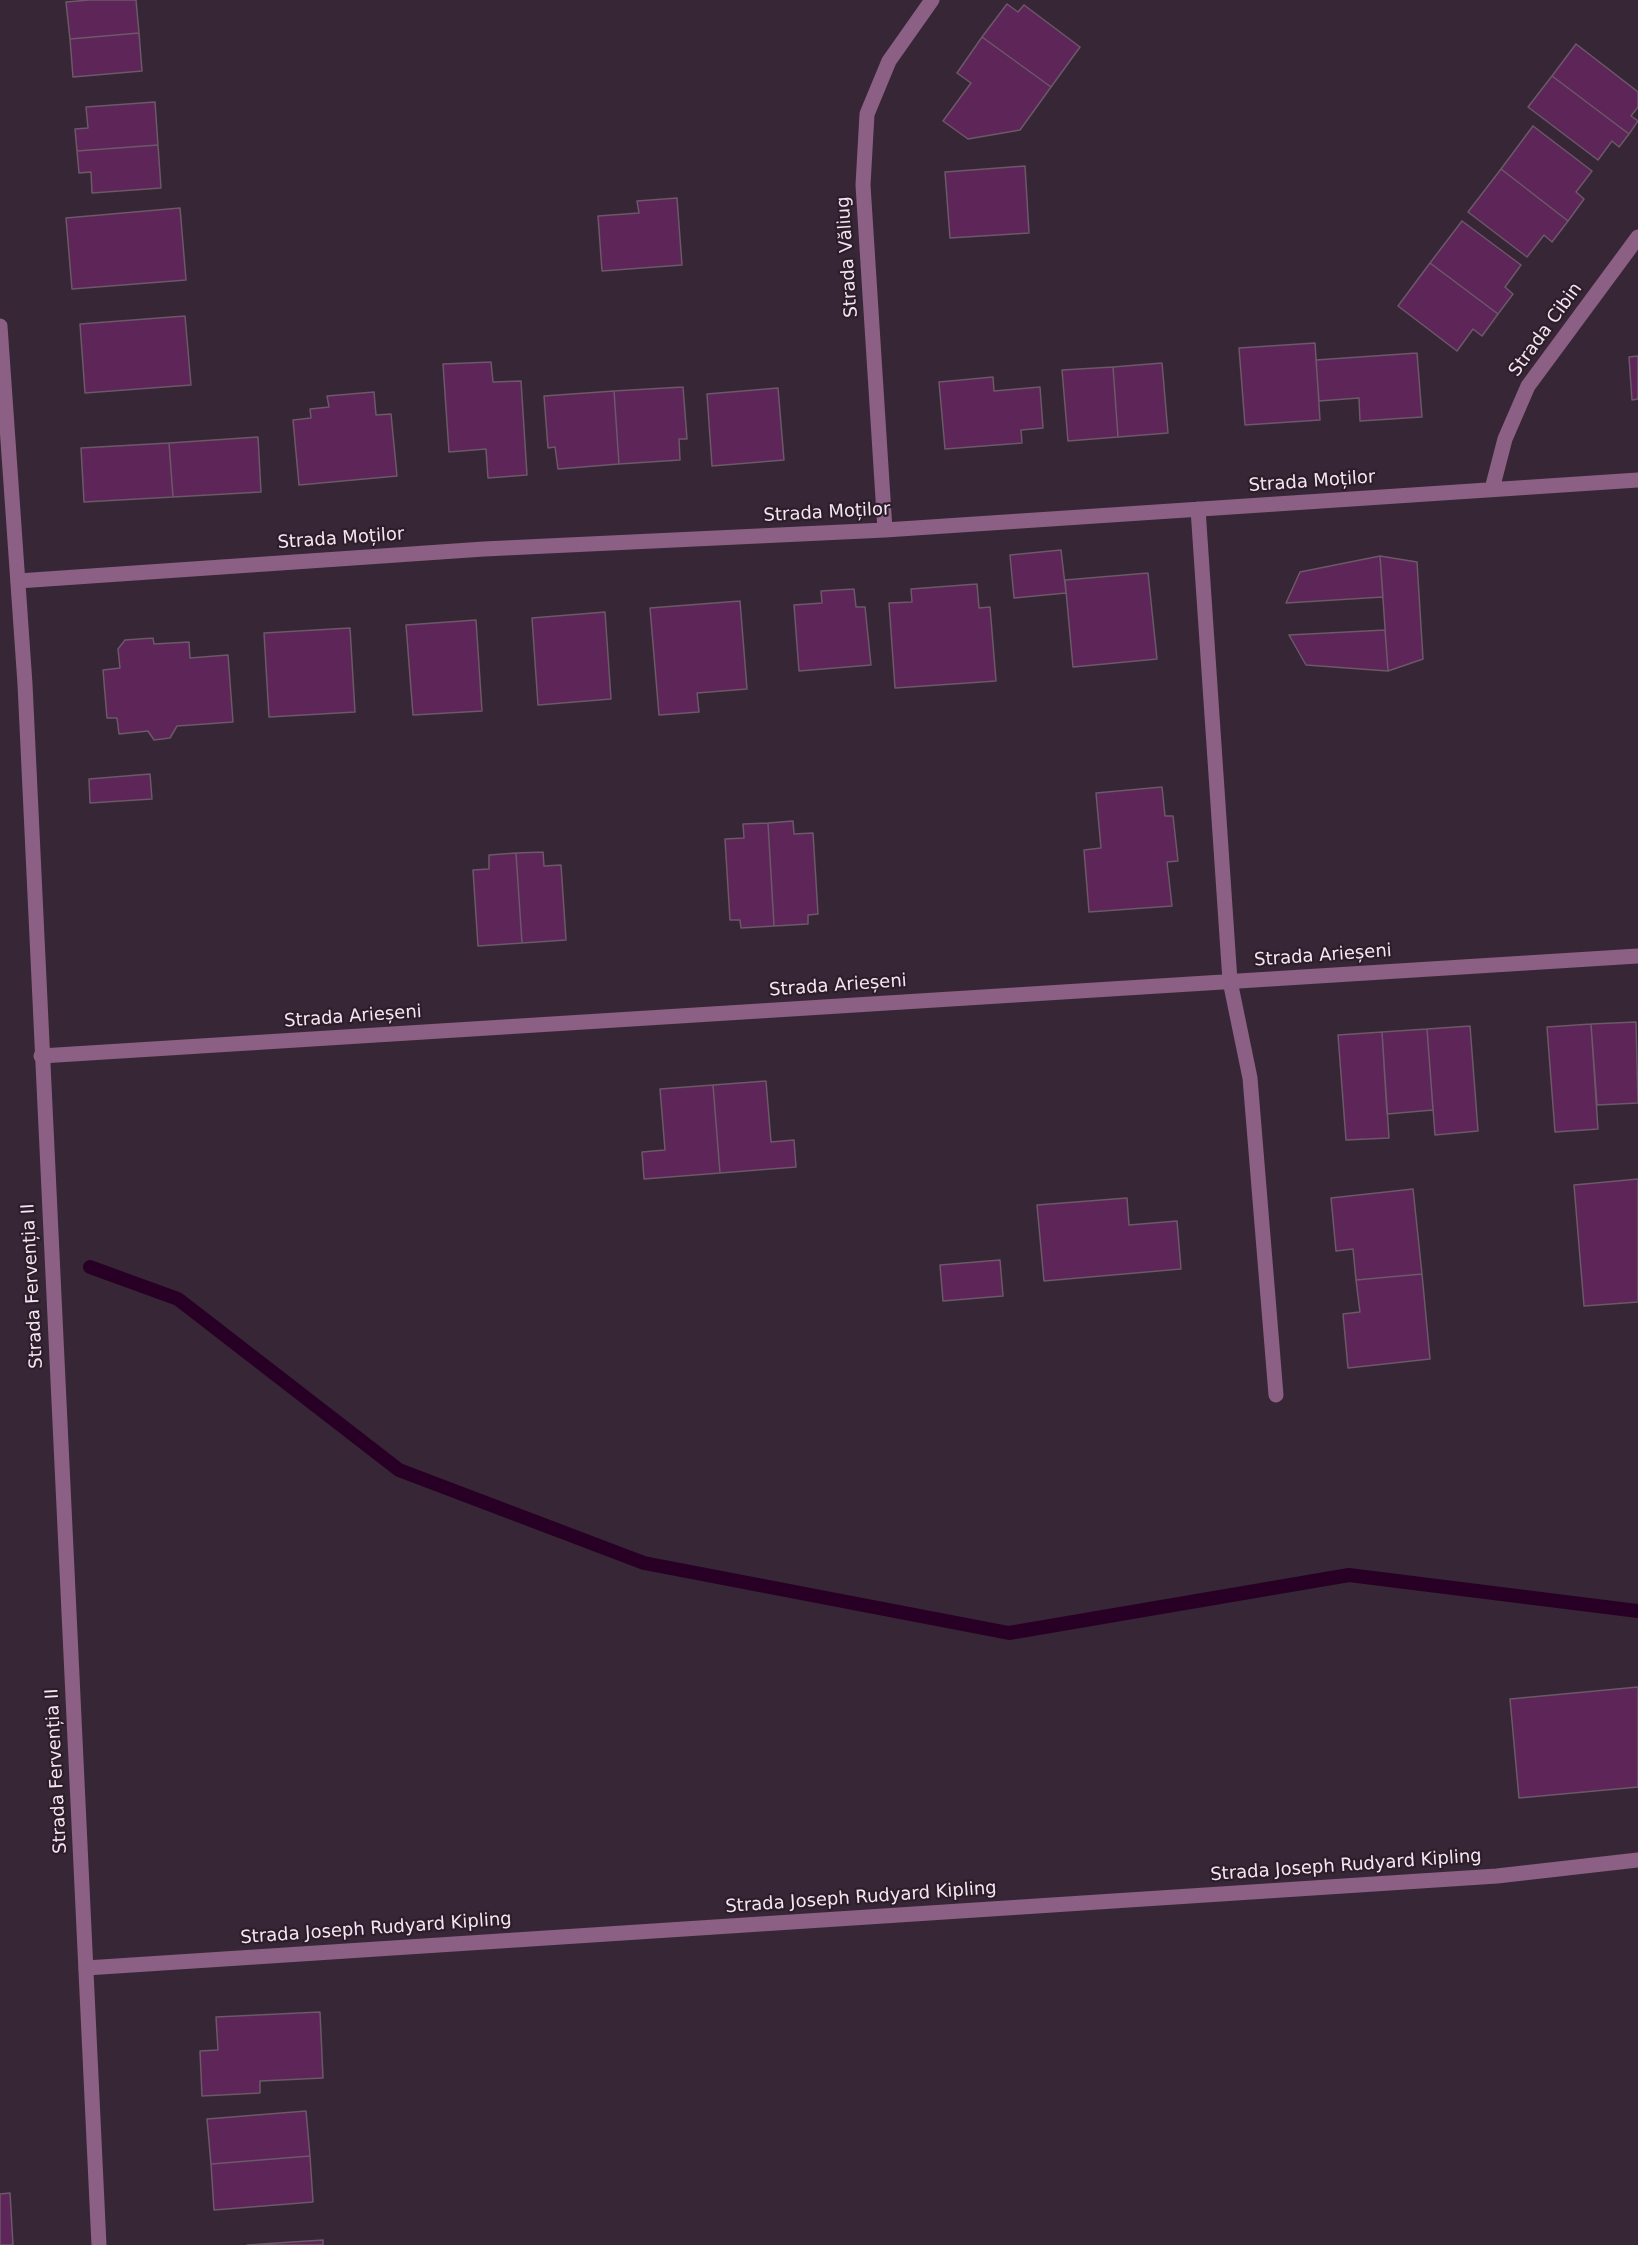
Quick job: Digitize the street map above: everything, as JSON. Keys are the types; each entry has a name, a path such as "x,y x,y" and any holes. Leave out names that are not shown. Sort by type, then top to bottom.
{"street":[{"name":"Strada Văliug","path":"885,530 863,185 867,114 889,61 932,0"},
{"name":"Strada Cibin","path":"1492,489 1505,439 1528,386 1638,237"},
{"name":"Strada Fervenția II","path":"0,326 25,684 99,2245"},
{"name":"Strada Moților","path":"18,581 484,549 885,530 1638,480"},
{"path":"1198,509 1230,981 1250,1078 1276,1395"},
{"name":"Strada Arieșeni","path":"41,1056 1638,956"},
{"name":"Strada Joseph Rudyard Kipling","path":"86,1968 1485,1877 1638,1860"}],"building":[{"path":"136,0 139,33 70,39 66,2"},
{"path":"1007,4 1018,12 1024,5 1080,47 1051,87 982,37"},
{"path":"139,33 142,71 73,77 70,39"},
{"path":"982,37 1051,87 1020,130 968,139 943,121 971,83 957,73"},
{"path":"1576,44 1638,92 1638,107 1631,116 1638,121 1629,134 1552,76"},
{"path":"1552,76 1629,134 1619,147 1612,141 1598,160 1528,107"},
{"path":"155,102 158,145 77,151 75,129 88,128 86,107"},
{"path":"1533,126 1592,171 1576,192 1584,199 1568,221 1501,169"},
{"path":"158,145 161,188 92,193 91,172 79,173 77,151"},
{"path":"1025,166 1029,233 950,238 945,172"},
{"path":"1501,169 1568,221 1552,242 1544,235 1527,257 1468,212"},
{"path":"677,198 682,265 602,271 598,216 639,213 637,201"},
{"path":"180,208 186,280 72,289 66,218"},
{"path":"1462,221 1521,265 1505,287 1513,294 1498,314 1430,263"},
{"path":"1430,263 1498,314 1482,336 1473,329 1457,351 1398,306"},
{"path":"185,316 191,385 85,393 80,324"},
{"path":"1315,343 1320,420 1245,425 1239,348"},
{"path":"1417,353 1422,417 1360,421 1359,398 1319,401 1316,360"},
{"path":"1638,356 1638,399 1632,400 1629,357"},
{"path":"491,362 493,382 521,381 527,475 488,478 486,449 449,452 443,364"},
{"path":"1162,363 1168,433 1118,437 1113,367"},
{"path":"1113,367 1118,437 1068,441 1062,370"},
{"path":"993,377 994,391 1040,387 1043,428 1021,430 1022,443 945,449 939,382"},
{"path":"683,387 687,439 679,439 680,460 619,464 614,391"},
{"path":"778,388 784,460 712,466 707,394"},
{"path":"614,391 619,464 558,469 555,447 548,448 544,396"},
{"path":"374,392 376,415 391,414 397,476 299,485 293,420 311,418 310,409 329,407 327,396"},
{"path":"258,437 261,492 173,497 169,443"},
{"path":"169,443 173,497 84,502 81,448"},
{"path":"1061,550 1066,593 1014,598 1010,555"},
{"path":"1380,556 1417,562 1423,659 1388,671"},
{"path":"1380,556 1383,597 1286,603 1300,572"},
{"path":"1148,573 1157,659 1073,667 1065,580"},
{"path":"977,584 979,608 990,607 996,681 895,688 889,603 912,602 911,589"},
{"path":"854,589 856,607 865,607 871,665 799,671 794,605 822,603 821,591"},
{"path":"740,601 747,689 697,693 699,712 659,715 650,608"},
{"path":"605,612 611,699 538,705 532,618"},
{"path":"476,620 482,711 413,715 406,625"},
{"path":"350,628 355,712 269,717 264,633"},
{"path":"1385,630 1388,671 1306,665 1289,635"},
{"path":"153,638 154,644 189,642 190,658 228,655 233,722 177,726 170,738 154,740 148,731 119,734 117,718 107,718 103,670 120,668 118,649 125,640"},
{"path":"150,774 152,799 90,803 89,779"},
{"path":"1162,787 1165,816 1173,816 1178,861 1167,862 1172,906 1089,912 1084,850 1101,848 1096,793"},
{"path":"793,821 794,834 813,833 818,914 808,915 808,924 774,926 768,823"},
{"path":"768,823 774,926 741,928 740,920 730,920 725,839 744,838 743,824"},
{"path":"543,852 544,866 561,865 566,940 522,943 516,853"},
{"path":"516,853 522,943 478,946 473,870 489,869 489,855"},
{"path":"1636,1022 1638,1103 1597,1105 1591,1024"},
{"path":"1591,1024 1598,1129 1555,1132 1547,1027"},
{"path":"1470,1026 1478,1131 1435,1135 1427,1029"},
{"path":"1427,1029 1433,1110 1387,1114 1382,1032"},
{"path":"1382,1032 1389,1138 1346,1140 1338,1035"},
{"path":"766,1081 771,1142 794,1140 796,1167 720,1173 713,1085"},
{"path":"713,1085 720,1173 644,1179 642,1152 665,1150 660,1089"},
{"path":"1638,1179 1638,1302 1584,1306 1574,1185"},
{"path":"1413,1189 1422,1274 1356,1280 1353,1249 1336,1251 1331,1198"},
{"path":"1127,1198 1129,1225 1177,1221 1181,1269 1044,1281 1037,1205"},
{"path":"1000,1260 1003,1296 943,1301 940,1265"},
{"path":"1422,1274 1430,1359 1348,1368 1343,1314 1360,1312 1356,1280"},
{"path":"1638,1687 1638,1787 1519,1798 1510,1699"},
{"path":"320,2012 323,2078 260,2081 260,2093 202,2096 200,2051 218,2050 216,2017"},
{"path":"306,2111 310,2156 211,2164 207,2119"},
{"path":"310,2156 313,2202 214,2210 211,2164"},
{"path":"10,2193 13,2245 0,2245 0,2194"},
{"path":"323,2240 323,2245 247,2245"}],"waterway":[{"path":"90,1267 178,1299 399,1470 644,1563 1009,1633 1349,1575 1638,1611"}]}
